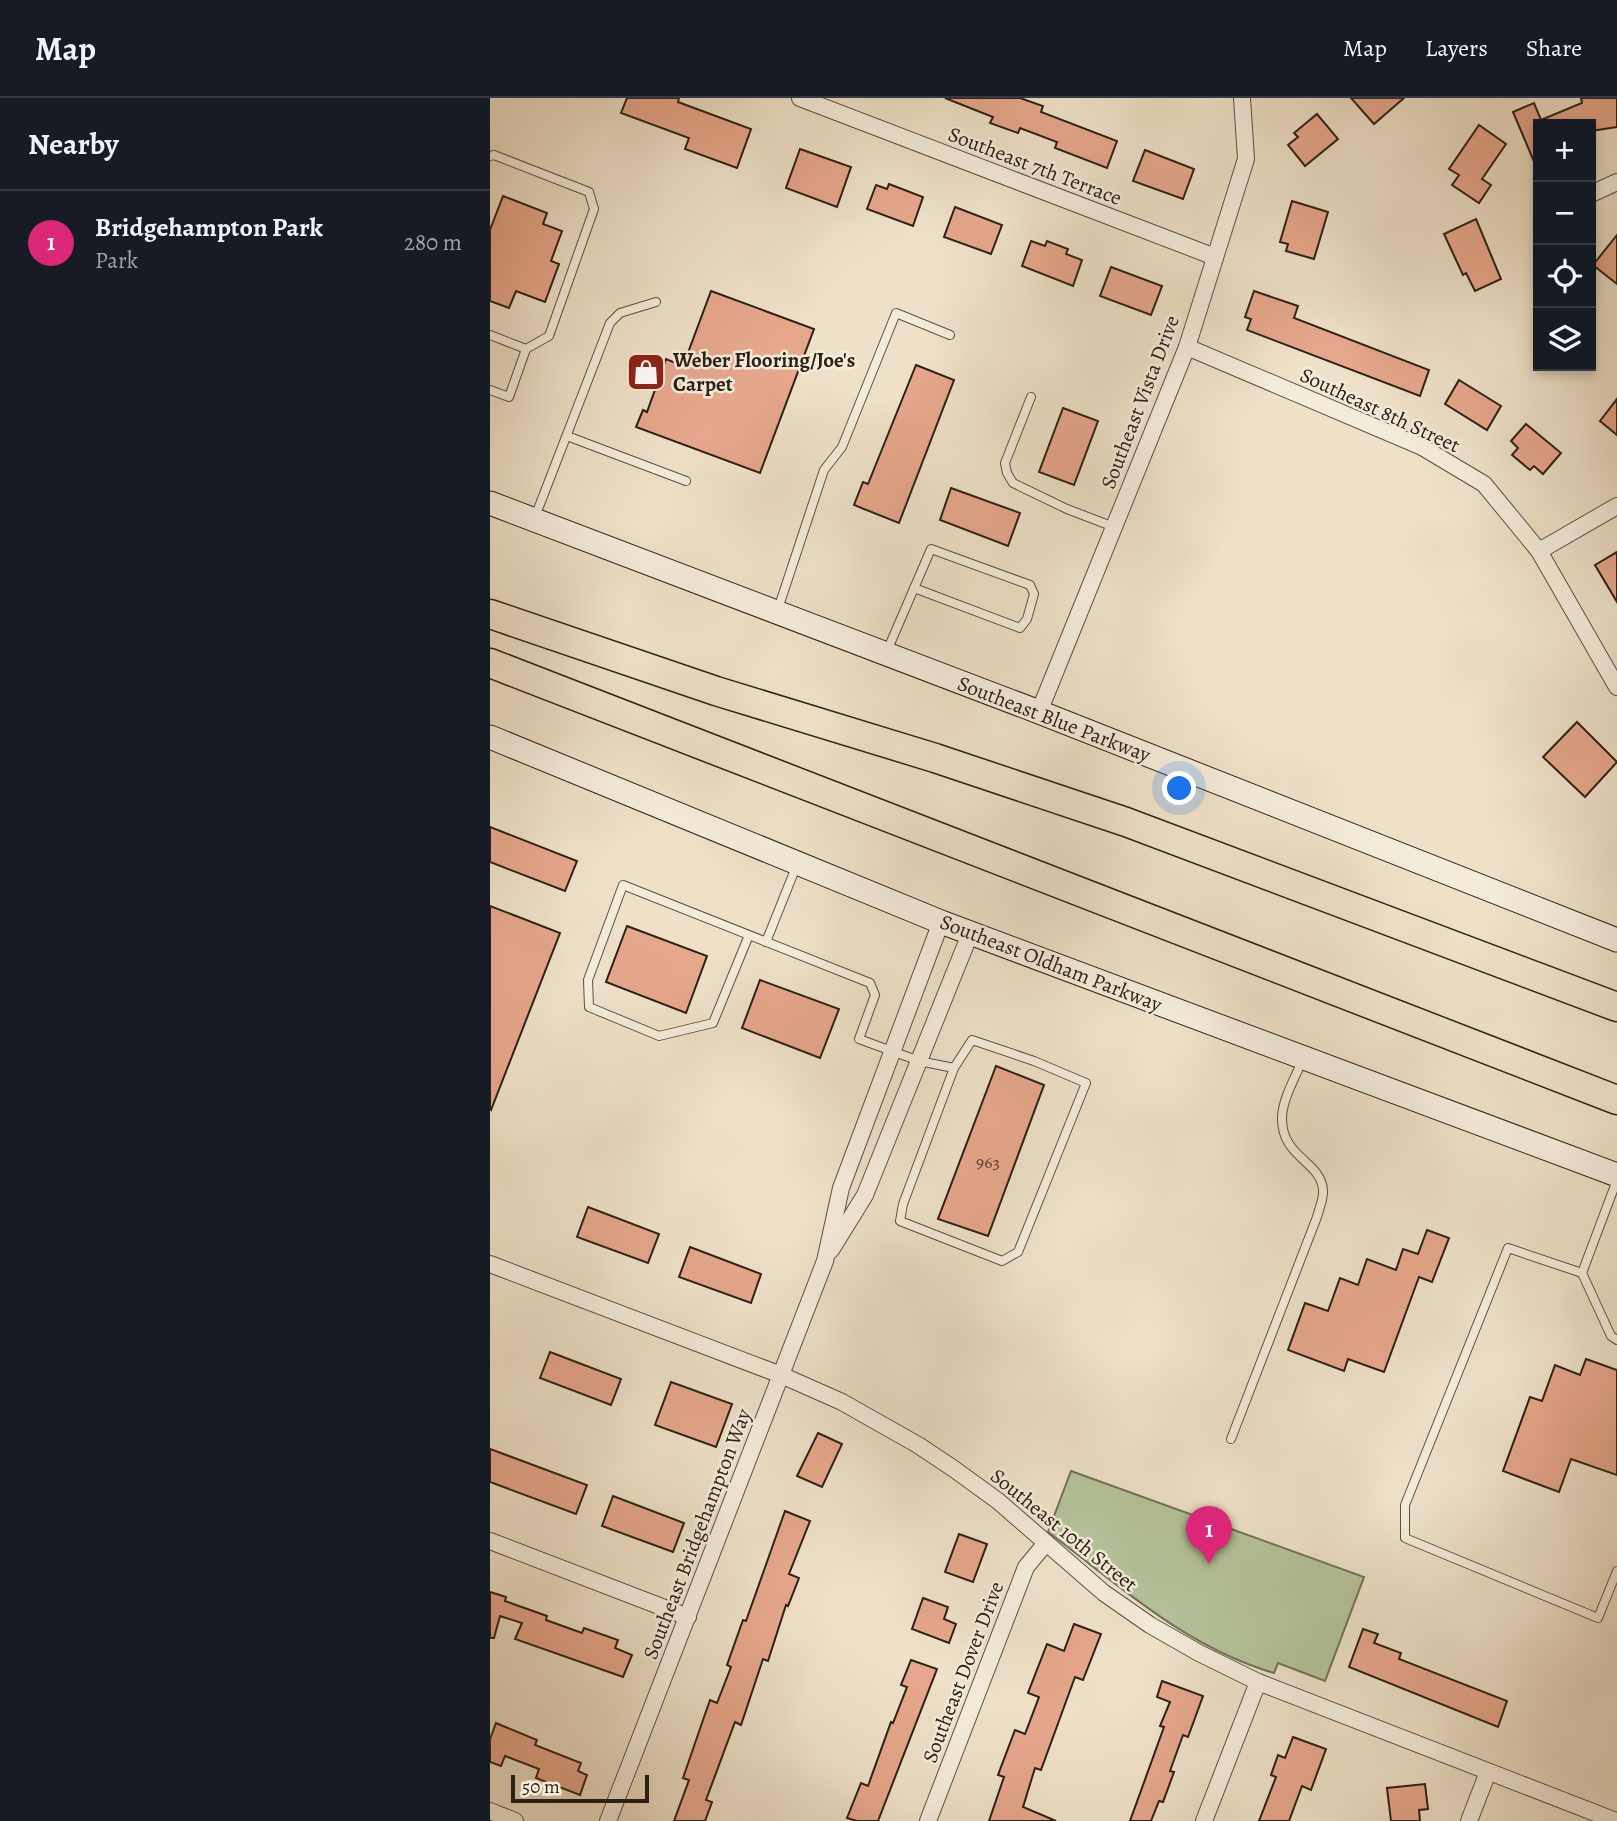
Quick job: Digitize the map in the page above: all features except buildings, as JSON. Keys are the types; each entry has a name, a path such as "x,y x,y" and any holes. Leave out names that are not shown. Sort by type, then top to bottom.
{"highway":[{"path":"490,614 716,691 935,758 1126,822 1617,1007"},
{"path":"490,663 1617,1100"}],"street":[{"name":"Southeast 7th Terrace","path":"800,98 1215,257"},
{"name":"Southeast Vista Drive","path":"1039,712 1187,347 1246,159 1242,98"},
{"path":"1596,192 1617,182"},
{"name":"Southeast 8th Street","path":"1187,347 1422,447 1484,484 1539,551 1617,687"},
{"name":"Southeast Blue Parkway","path":"490,503 1039,712 1617,940"},
{"path":"1539,551 1617,506"},
{"name":"Southeast Oldham Parkway","path":"490,737 970,934 1617,1178"},
{"name":"Southeast Bridgehampton Way","path":"608,1821 825,1261 841,1188 941,922"},
{"name":"Southeast Bridgehampton Way","path":"825,1261 865,1195 970,934"},
{"name":"Southeast 10th Street","path":"490,1264 781,1375 842,1402 918,1445 998,1501 1104,1592 1150,1625 1199,1653 1258,1682 1616,1821"},
{"path":"490,1541 688,1617"},
{"name":"Southeast Dover Drive","path":"928,1821 1026,1567 1046,1543"},
{"path":"1204,1821 1258,1682"},
{"path":"1469,1821 1488,1772"},
{"path":"490,1811 515,1821"}],"lane":[{"path":"490,156 494,155 589,192 594,209 549,336 526,349 509,397 490,390"},
{"path":"534,520 610,323 620,313 656,302"},
{"path":"776,612 824,470 842,447 897,313 950,335"},
{"path":"490,335 526,349"},
{"path":"1031,397 1005,463 1013,483 1067,509 1114,527"},
{"path":"567,436 686,481"},
{"path":"886,654 914,588 931,549 1030,585 1034,594 1027,619 1020,628 914,588"},
{"path":"766,942 797,863"},
{"path":"749,935 713,1023 659,1036 589,1007 589,980 623,885 870,983 875,995 859,1039 919,1061 954,1068"},
{"path":"972,1040 1034,1061 1086,1083 1018,1252 1002,1261 900,1220 902,1204 954,1068 972,1040"},
{"path":"1231,1439 1317,1217 1324,1192 1319,1177 1293,1152 1284,1137 1283,1107 1303,1058"},
{"path":"1617,1178 1582,1273 1611,1336 1617,1340"},
{"path":"1582,1273 1508,1248 1405,1505 1405,1538 1598,1618 1617,1571"}],"green space":[{"path":"1071,1471 1364,1577 1325,1681 1278,1663 1274,1673 1211,1647 1154,1613 1048,1532"}],"place":[{"name":"Weber Flooring/Joe's Carpet","path":"646,372"},
{"name":"Bridgehampton Park","path":"1209,1564"}]}
